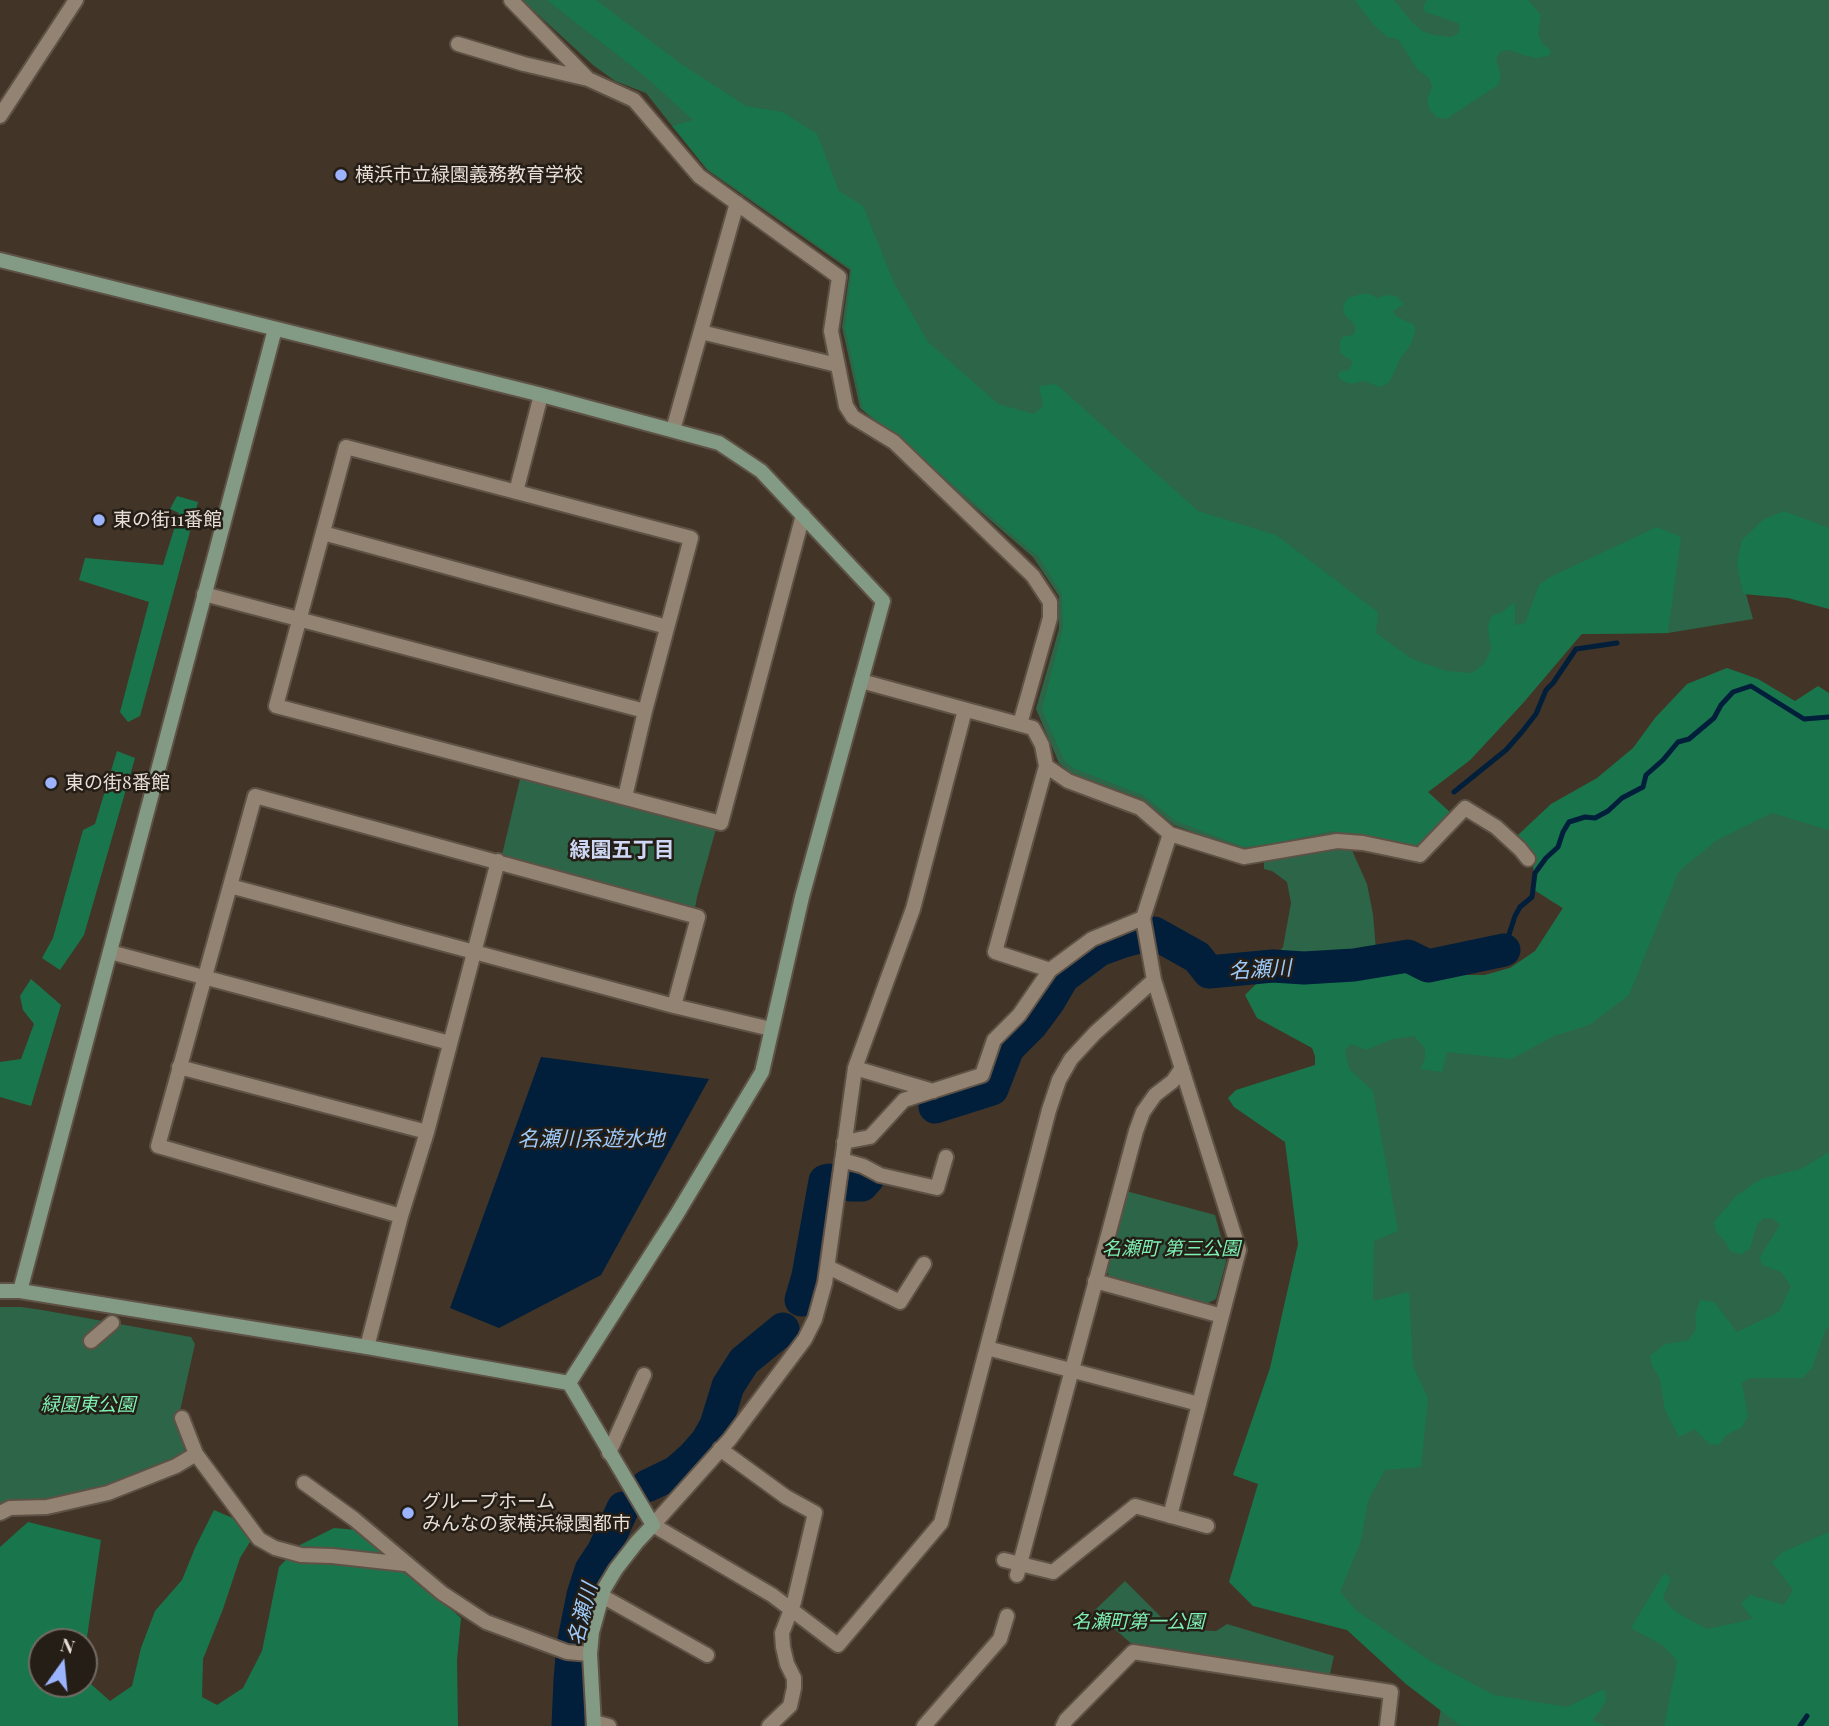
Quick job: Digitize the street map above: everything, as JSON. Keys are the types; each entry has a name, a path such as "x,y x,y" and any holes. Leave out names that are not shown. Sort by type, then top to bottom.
{"street":[{"path":"0,116 76,0"},
{"path":"511,0 588,79"},
{"path":"458,44 524,64 588,79 634,100 699,176 839,277 831,331 846,406 853,417 894,442 1033,576 1050,602 1050,618 1020,724"},
{"path":"673,430 737,203"},
{"path":"0,260 541,395 719,443 761,471 883,601 802,897 762,1072 569,1384"},
{"path":"20,1291 275,329"},
{"path":"701,332 837,365"},
{"path":"516,492 541,395"},
{"path":"625,797 691,538 346,447 276,706 722,823 803,515"},
{"path":"323,533 667,626"},
{"path":"204,594 645,711"},
{"path":"861,681 1033,728 1042,745 1046,766 995,952 1050,970"},
{"path":"609,1726 594,1724 579,1653 592,1632 604,1589 636,1542 720,1449 805,1339 815,1319 828,1267 855,1068 913,909 965,710"},
{"path":"1046,766 1068,781 1140,808 1170,834 1244,857 1337,841 1420,855 1465,808 1496,827 1528,859"},
{"path":"401,1216 158,1146 254,796 698,917 674,1006"},
{"path":"1170,834 1143,918 1154,981 1239,1250 1170,1516"},
{"path":"367,1347 498,861"},
{"path":"230,886 674,1006 771,1029"},
{"path":"844,1142 870,1137 904,1100 982,1075 994,1040 1019,1015 1050,970 1092,939 1143,918"},
{"path":"110,952 450,1043"},
{"path":"0,1291 20,1291 367,1347 569,1384 653,1525 772,1595 838,1645 940,1531 986,1348 1059,1080 1071,1059 1095,1033 1154,981"},
{"path":"179,1067 427,1132"},
{"path":"855,1068 933,1091"},
{"path":"1018,1570 1136,1130 1143,1112 1155,1095 1173,1081 1182,1069"},
{"path":"842,1160 863,1166 880,1175 937,1188 946,1157"},
{"path":"828,1267 900,1302 923,1264"},
{"path":"1095,1281 1222,1316"},
{"path":"91,1341 113,1323"},
{"path":"986,1348 1199,1404"},
{"path":"609,1453 644,1375"},
{"path":"182,1419 196,1454 258,1539 275,1548 301,1555 407,1564"},
{"path":"720,1449 786,1497 815,1513 794,1602 782,1633 794,1688 790,1706 769,1726"},
{"path":"0,1513 9,1508 47,1507 108,1493 176,1466 196,1454"},
{"path":"303,1483 354,1519 442,1593 486,1622 579,1653"},
{"path":"1004,1560 1018,1570 1054,1572 1135,1506 1207,1527"},
{"path":"602,1595 707,1655"},
{"path":"924,1726 1000,1639 1007,1616"},
{"path":"1063,1726 1133,1652 1391,1692 1387,1726"}],"green space":[{"path":"522,0 1829,0 1829,553 1737,562 1753,619 1668,633 1582,634 1470,760 1428,792 1416,850 1332,834 1242,850 1174,825 1142,799 1071,773 1059,763 1036,709 1059,629 1059,596 1033,557 860,408 842,327 850,270 707,170 646,93 615,81 593,65"},
{"path":"547,0 596,0 681,64 746,106 783,112 817,134 839,191 863,206 894,283 928,342 998,404 1034,414 1043,406 1039,386 1056,384 1198,511 1276,535 1378,612 1376,633 1412,659 1447,671 1472,673 1484,664 1491,650 1488,628 1491,616 1515,602 1515,625 1525,623 1539,585 1550,577 1657,527 1681,537 1668,633 1581,634 1470,760 1428,792 1451,813 1416,850 1372,837 1331,831 1244,847 1176,821 1143,795 1073,768 1064,760 1042,710 1063,628 1062,594 1039,557 863,409 845,328 852,269 708,169 672,126 693,120 647,78"},
{"path":"1355,0 1394,0 1422,31 1451,37 1458,34 1458,23 1425,12 1423,7 1427,0 1528,0 1541,15 1538,34 1542,43 1551,51 1550,55 1537,58 1509,50 1501,51 1496,58 1501,77 1498,85 1446,119 1437,117 1430,110 1427,101 1432,86 1429,78 1417,69 1398,39 1387,37"},
{"path":"1370,294 1377,298 1396,296 1404,304 1393,311 1397,317 1415,327 1411,344 1392,377 1387,384 1380,387 1364,381 1350,384 1341,380 1338,375 1341,371 1348,371 1353,362 1340,353 1340,341 1344,336 1351,336 1355,332 1355,325 1343,311 1344,304 1348,298"},
{"path":"177,496 198,502 140,716 128,722 120,712 149,602 79,580 85,558 163,565 179,513 170,509"},
{"path":"1784,511 1829,528 1829,609 1788,598 1743,594 1737,562 1742,540 1763,520"},
{"path":"1727,668 1758,679 1795,701 1818,686 1829,693 1829,830 1772,813 1717,840 1679,871 1629,995 1589,1025 1554,1036 1511,1059 1447,1052 1442,1072 1421,1069 1425,1048 1414,1036 1393,1039 1366,1050 1351,1044 1345,1050 1349,1069 1373,1091 1398,1231 1374,1241 1373,1301 1409,1292 1413,1366 1428,1398 1421,1467 1385,1470 1368,1500 1361,1541 1340,1592 1357,1611 1432,1662 1494,1695 1567,1707 1604,1689 1607,1700 1593,1720 1605,1726 1461,1726 1406,1684 1347,1630 1253,1606 1229,1582 1258,1484 1233,1475 1270,1368 1298,1244 1285,1142 1234,1107 1228,1098 1236,1090 1315,1065 1312,1048 1257,1018 1245,995 1259,981 1407,968 1449,975 1485,975 1510,968 1535,951 1563,908 1534,890 1533,860 1518,835 1551,804 1597,778 1633,748 1655,718 1687,684"},
{"path":"1829,749 1829,1726 1438,1726 1443,1696 1347,1618 1249,1591 1331,1269 1316,1041 1485,975 1510,968 1536,951 1563,908 1548,899"},
{"path":"117,751 135,758 84,935 60,970 42,958 53,938 83,830 95,824"},
{"path":"520,779 716,829 695,908 502,855"},
{"path":"1340,846 1351,848 1367,884 1376,950 1331,959 1272,961 1283,947 1291,903 1287,882 1272,871 1264,869 1264,862"},
{"path":"31,979 61,1005 31,1106 0,1097 0,1062 21,1059 34,1024 23,1010 20,996"},
{"path":"1829,1152 1829,1328 1826,1328 1812,1368 1802,1378 1750,1378 1742,1383 1748,1416 1742,1427 1726,1435 1719,1445 1709,1444 1695,1429 1679,1437 1665,1410 1660,1379 1652,1366 1650,1356 1665,1344 1689,1340 1696,1329 1695,1315 1700,1300 1714,1302 1737,1332 1779,1312 1791,1286 1781,1272 1762,1265 1760,1257 1780,1225 1774,1219 1763,1218 1757,1225 1750,1248 1741,1255 1730,1251 1716,1232 1714,1222 1736,1196 1761,1179 1801,1169"},
{"name":"名瀬町 第三公園","path":"1126,1191 1215,1215 1226,1262 1216,1299 1206,1304 1110,1277 1106,1271"},
{"name":"緑園東公園","path":"0,1307 42,1310 191,1337 195,1344 177,1424 185,1450 182,1458 114,1486 0,1510"},
{"path":"214,1510 258,1529 240,1558 203,1659 202,1697 217,1705 243,1688 262,1651 279,1567 300,1545 334,1528 358,1530 461,1618 457,1660 458,1726 0,1726 0,1547 28,1522 101,1540 88,1628 28,1628 28,1698 98,1698 98,1690 110,1701 132,1686 141,1648 155,1611 182,1580"},
{"path":"1829,1532 1829,1726 1664,1726 1677,1661 1664,1646 1631,1628 1664,1573 1671,1578 1663,1598 1671,1608 1707,1629 1753,1619 1741,1604 1750,1595 1784,1605 1793,1590 1772,1562 1783,1552"},
{"name":"名瀬町第一公園","path":"1125,1581 1173,1629 1216,1631 1227,1624 1334,1656 1329,1678 1134,1646 1094,1611"}],"water":[{"name":"名瀬川系遊水地","path":"541,1057 709,1079 601,1275 499,1328 450,1308"}],"waterway":[{"path":"1454,792 1506,750 1521,733 1536,714 1546,690 1576,649 1617,643"},
{"path":"1504,950 1515,916 1520,907 1532,897 1535,873 1558,847 1569,822 1585,817 1595,818 1608,811 1622,798 1643,787 1646,775 1678,742 1689,739 1714,718 1733,692 1751,686 1804,719 1829,717"},
{"name":"名瀬川","path":"935,1107 992,1089 1008,1048 1032,1024 1063,977 1099,950 1124,941 1154,933 1197,957 1209,972 1273,966 1304,968 1354,965 1408,956 1428,966 1504,950"},
{"name":"名瀬川","path":"851,1185 862,1185 868,1178"},
{"name":"名瀬川","path":"801,1300 808,1276 825,1181 829,1180"},
{"name":"名瀬川","path":"647,1486 676,1472 707,1441 716,1425 728,1386 744,1361 783,1329"},
{"name":"名瀬川","path":"568,1726 573,1645 583,1595 591,1570 603,1552 623,1508"},
{"path":"1800,1726 1807,1716"}],"place":[{"name":"横浜市立緑園義務教育学校","path":"341,175"},
{"name":"東の街11番館","path":"99,520"},
{"name":"東の街8番館","path":"51,783"},
{"name":"グループホーム みんなの家横浜緑園都市","path":"408,1513"}],"district":[{"name":"緑園五丁目","path":"622,850"}]}
